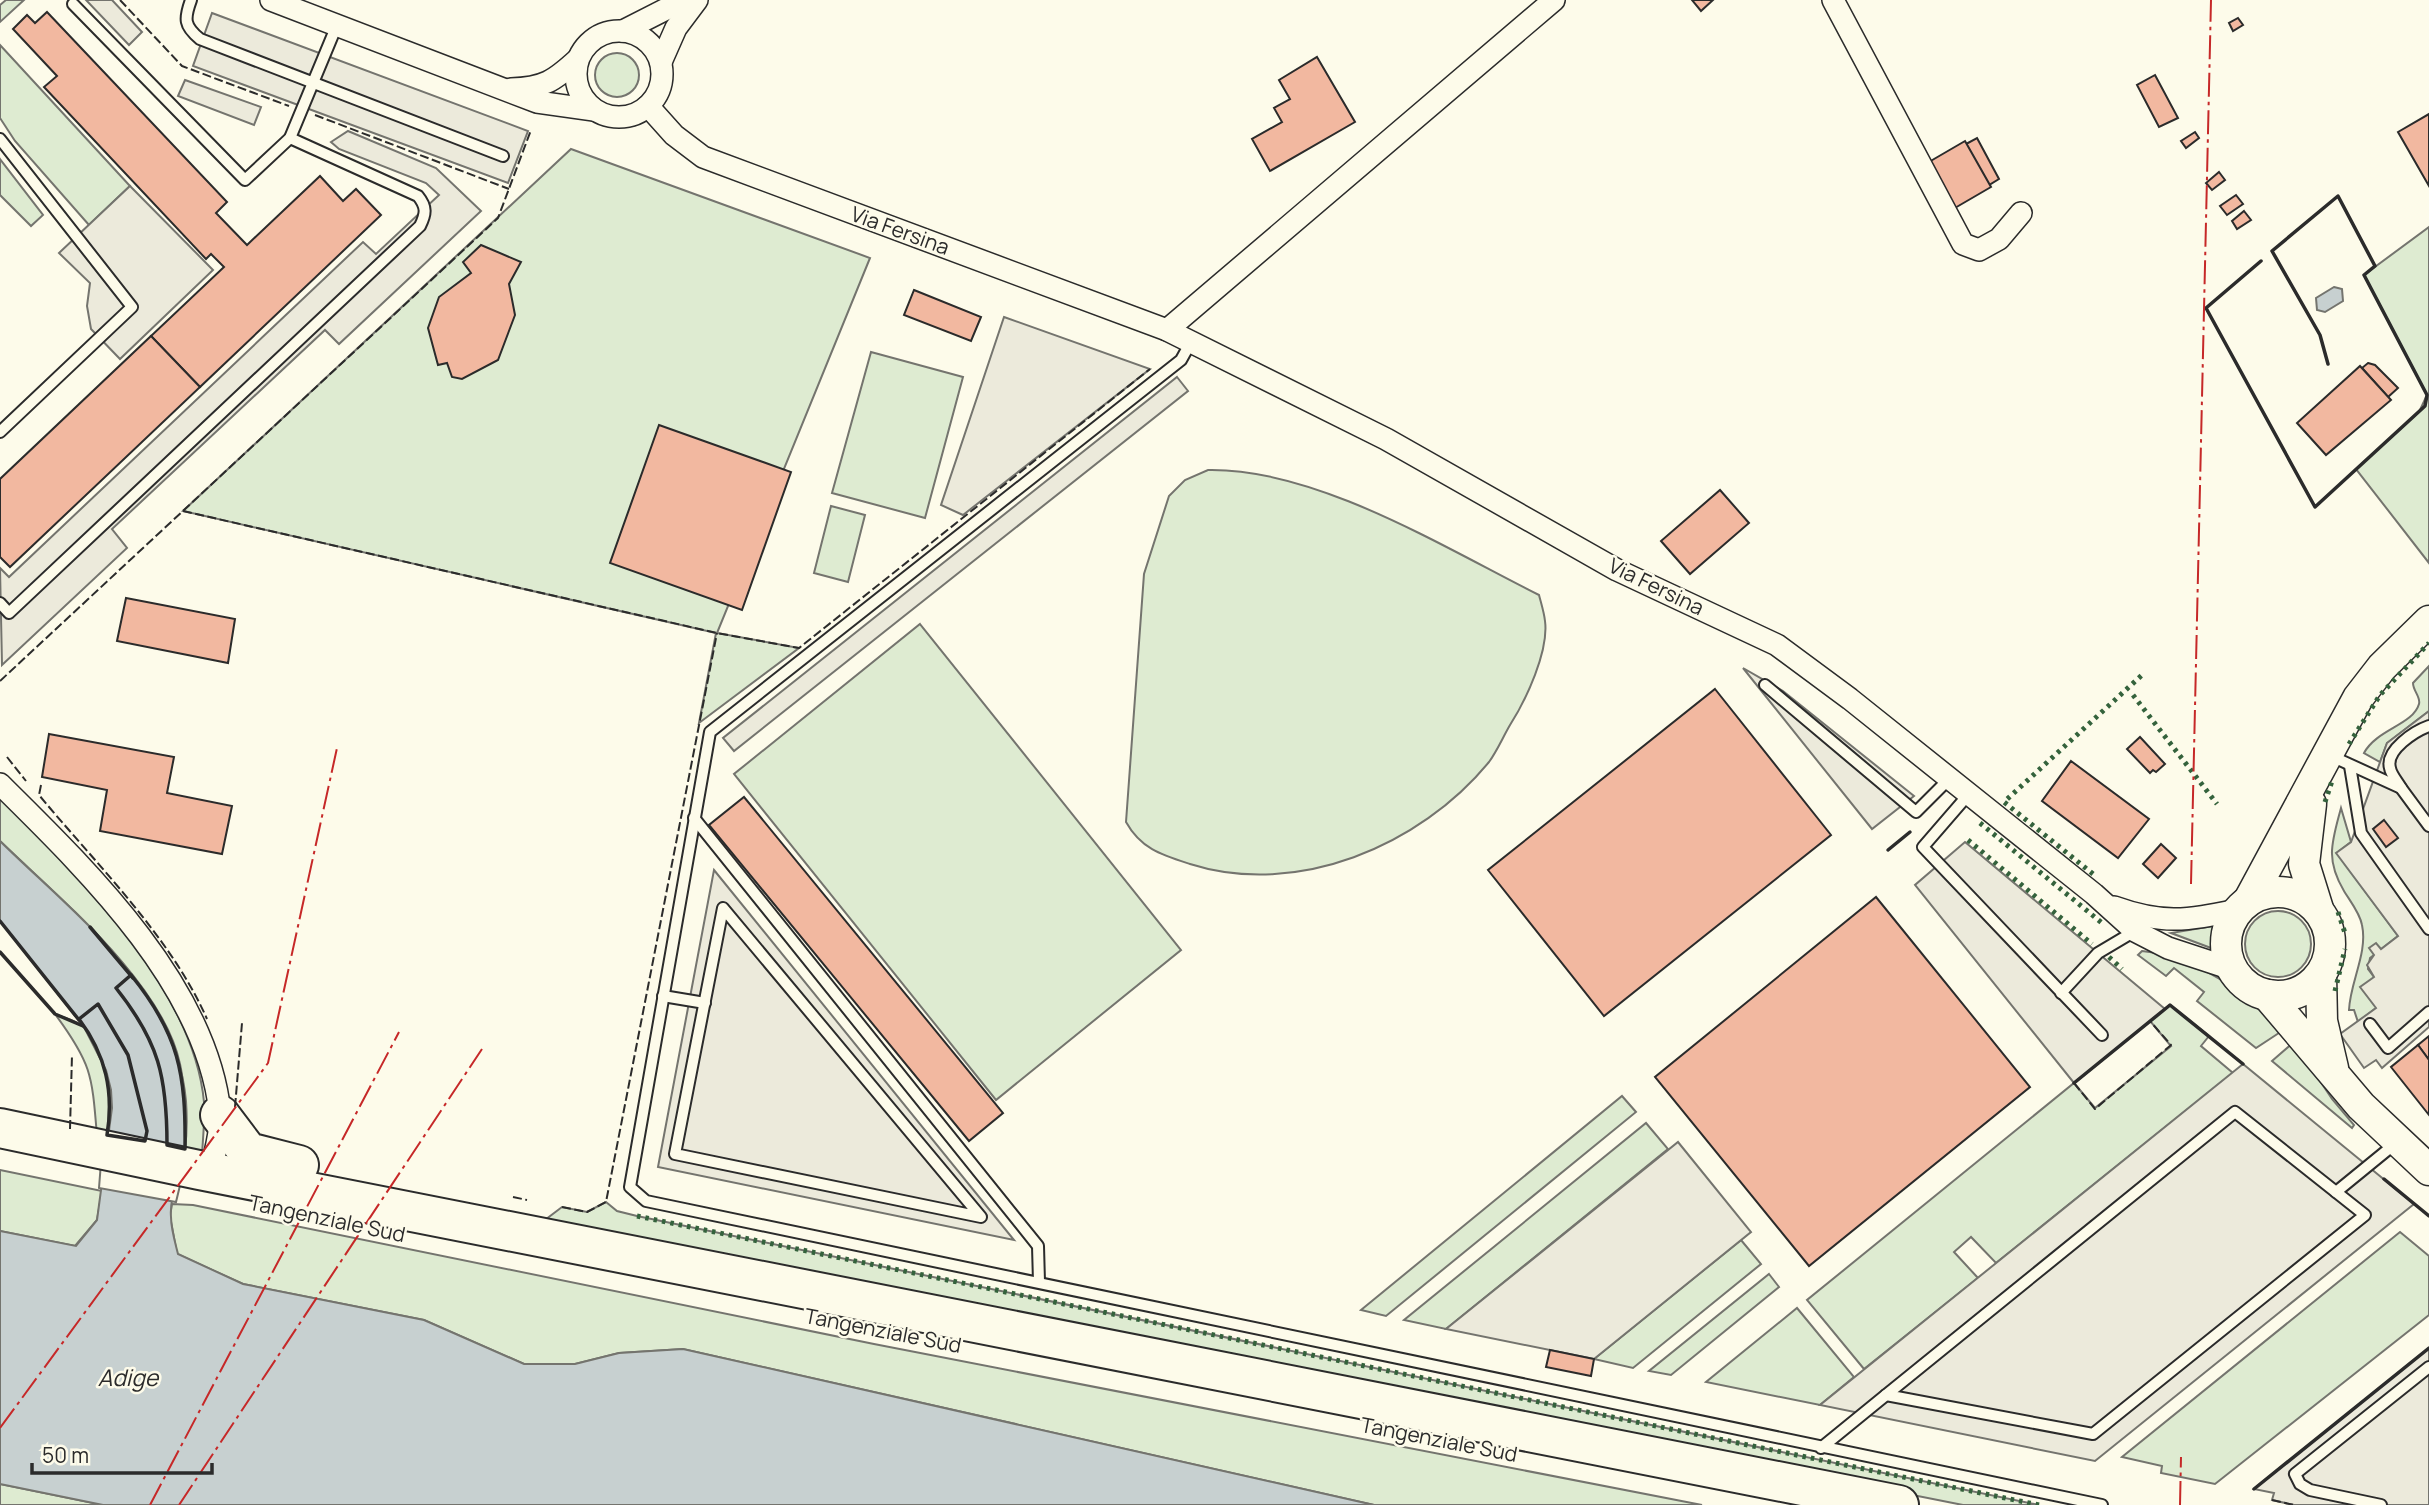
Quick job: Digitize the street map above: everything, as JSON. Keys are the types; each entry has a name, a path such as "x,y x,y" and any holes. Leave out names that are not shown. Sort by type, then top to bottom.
{"highway":[{"path":"220,1115 248,1152 498,1207 531,1235"},
{"name":"Tangenziale Sud","path":"0,1128 92,1159 531,1235 1899,1505"},
{"name":"Tangenziale Sud","path":"0,1149 54,1164 92,1159"},
{"name":"Tangenziale Sud","path":"202,1178 673,1290 1768,1505"}],"street":[{"path":"271,0 537,102 594,110 622,118 649,106 661,86 661,62 676,28 697,0"},
{"path":"505,89 537,88 558,78 596,37 623,31 684,0"},
{"path":"1167,330 1554,0"},
{"path":"1833,0 1963,244 1979,250 1998,239 2021,214"},
{"path":"623,31 647,41 661,62"},
{"path":"578,59 577,86 583,100 594,110"},
{"name":"Via Fersina","path":"649,106 674,135 703,157 1167,330 1386,439 1617,570 1777,645 1950,779 2106,904 2134,931 2168,948 2232,969"},
{"path":"2314,781 2304,864 2318,909 2330,934 2328,962 2321,975 2297,993 2267,995 2253,990 2232,969 2226,939 2314,781 2339,760 2358,698 2382,667 2429,621"},
{"path":"0,785 120,913 154,954 191,1021 208,1064 220,1115 202,1178"},
{"path":"2243,905 2262,893 2293,892 2318,909"},
{"name":"Via Fersina","path":"2106,904 2146,918 2183,921 2243,905"},
{"path":"2321,975 2322,1021 2334,1072"},
{"path":"2267,995 2361,1106 2429,1170"}],"lane":[{"path":"191,0 185,18 188,29 200,38 503,156"},
{"path":"73,4 245,180 290,138 337,25"},
{"path":"0,603 9,613 420,226 426,214 424,204 418,197 290,138"},
{"path":"0,139 132,307 0,432"},
{"path":"1191,342 1181,360 710,733 630,1187 646,1201 2102,1505"},
{"path":"1765,685 1916,812 1950,779"},
{"path":"2429,726 2395,749 2390,757 2390,768 2401,788 2429,825"},
{"path":"2339,760 2365,769 2401,788"},
{"path":"2339,760 2361,833 2429,929"},
{"path":"1968,795 1923,847 2102,1035"},
{"path":"694,818 1038,1246 1039,1283"},
{"path":"723,908 981,1217 675,1154 705,1003 723,908"},
{"path":"2061,992 2098,953 2134,931"},
{"path":"663,996 705,1003"},
{"path":"2370,1024 2388,1048 2429,1012"},
{"path":"1821,1448 1886,1395 2235,1112 2365,1215 2093,1434 1886,1395"},
{"path":"2336,1192 2397,1142"},
{"path":"2381,1505 2310,1490 2300,1484 2295,1474 2429,1367"}],"green space":[{"path":"6,0 24,0 0,22 0,5"},
{"path":"0,45 130,186 89,225 15,141 0,118"},
{"path":"617,53 626,54 633,59 638,66 638,84 633,91 626,96 617,97 608,96 601,91 596,84 595,75 596,66 601,59 608,54"},
{"path":"571,149 870,258 717,633 799,648 699,723 716,633 183,511"},
{"path":"0,159 43,215 31,226 0,195"},
{"path":"2429,227 2429,563 2356,469 2419,412 2427,395 2364,275"},
{"path":"871,352 963,377 925,518 832,493"},
{"path":"1208,470 1249,473 1292,482 1335,496 1421,534 1539,595 1545,618 1540,660 1523,702 1489,762 1461,792 1428,818 1392,840 1354,857 1313,869 1272,874 1231,873 1161,854 1138,839 1126,822 1144,574 1169,496 1185,480"},
{"path":"831,506 865,515 848,582 814,573"},
{"path":"920,624 1181,950 996,1100 734,774"},
{"path":"2429,666 2429,711 2387,743 2380,762 2364,753 2377,738 2415,711 2419,701 2413,683"},
{"path":"0,796 95,898 155,975 178,1016 195,1059 204,1102 202,1155 185,1149 183,1085 180,1064 170,1033 153,1003 105,943 0,841"},
{"path":"2341,808 2351,842 2337,853 2398,936 2370,958 2368,969 2374,977 2376,1008 2358,1022 2354,1010 2349,1010 2363,946 2362,925 2338,880 2332,860 2333,841"},
{"path":"2278,911 2291,914 2301,921 2308,931 2311,944 2308,957 2301,967 2291,974 2278,977 2265,974 2255,967 2248,957 2245,944 2248,931 2255,921 2265,914"},
{"path":"2213,926 2211,948 2171,933"},
{"path":"2142,951 2182,960 2201,969 2237,990 2285,1029 2256,1048 2197,1001 2204,992 2174,968 2166,976 2138,955"},
{"path":"2170,1005 2209,1036 2201,1046 2233,1073 1996,1263 1971,1237 1954,1252 1978,1278 1864,1369 1807,1300 2074,1083 2095,1108 2171,1046 2150,1021"},
{"path":"55,1014 82,1026 94,1039 100,1052 110,1093 107,1135 97,1136 94,1098 88,1071 83,1058"},
{"path":"2294,1042 2332,1099 2354,1125 2352,1128 2272,1061"},
{"path":"1622,1096 1636,1112 1386,1316 1361,1310"},
{"path":"1646,1123 1668,1149 1446,1329 1404,1320"},
{"path":"0,1170 102,1191 97,1220 75,1246 0,1231"},
{"path":"606,1202 617,1211 637,1216 2039,1505 1963,1505 541,1223 562,1207 587,1212"},
{"path":"172,1204 193,1205 874,1344 1702,1505 1374,1505 683,1349 619,1353 575,1364 524,1364 424,1320 243,1284 177,1254 170,1216"},
{"path":"2400,1232 2429,1256 2429,1315 2215,1484 2161,1473 2162,1466 2122,1457"},
{"path":"1741,1240 1761,1264 1633,1368 1594,1359"},
{"path":"1769,1274 1779,1287 1671,1375 1649,1371"},
{"path":"1797,1308 1854,1377 1820,1405 1706,1382"},
{"path":"0,1484 103,1505 0,1505"}],"shaded area":[{"path":"86,0 112,0 142,32 129,45"},
{"path":"212,13 528,131 508,183 193,66"},
{"path":"185,80 261,107 254,125 178,96"},
{"path":"348,131 436,168 481,211 339,344 325,330 112,529 127,548 2,665 0,568 9,577 363,242 376,254 439,195 426,183 339,149 331,142"},
{"path":"130,186 213,270 120,359 91,329 87,306 90,283 59,253"},
{"path":"1004,317 1150,369 963,515 941,505"},
{"path":"1177,377 1188,391 734,751 723,738"},
{"path":"1743,668 1783,691 1914,796 1872,829"},
{"path":"2429,711 2429,1027 2382,1068 2376,1060 2364,1068 2340,1034 2376,1008 2360,987 2374,977 2367,965 2374,955 2369,948 2376,943 2381,949 2398,936 2336,853 2351,842 2387,743"},
{"path":"1965,842 2165,1009 2074,1083 1915,885"},
{"path":"714,870 1014,1240 658,1167"},
{"path":"2243,1064 2414,1204 2095,1461 1820,1405"},
{"path":"1678,1142 1751,1232 1594,1359 1446,1329"},
{"path":"2429,1348 2429,1505 2294,1505 2272,1500 2274,1493 2254,1489"}],"water":[{"path":"2334,287 2342,289 2343,301 2325,312 2317,310 2316,298"},
{"name":"Adige","path":"0,841 117,956 163,1023 178,1061 186,1101 185,1149 171,1208 178,1254 243,1284 424,1320 524,1364 575,1364 619,1353 683,1349 1374,1505 103,1505 0,1484 0,1231 76,1246 97,1220 112,1108 106,1070 84,1027 0,921"}],"pier":[{"path":"103,1137 188,1152 176,1202 99,1188"}],"building":[{"path":"1692,0 1713,0 1701,11"},
{"path":"47,12 227,202 216,213 247,245 320,176 343,201 356,189 381,215 200,387 151,336 224,267 211,254 206,259 44,87 57,76 13,29 27,15 35,23"},
{"path":"2238,18 2243,25 2233,31 2229,23"},
{"path":"1317,57 1355,122 1270,171 1252,139 1282,122 1274,108 1290,99 1279,80"},
{"path":"2155,75 2178,118 2159,127 2137,85"},
{"path":"2429,114 2429,186 2398,132"},
{"path":"2195,132 2199,138 2186,148 2181,141"},
{"path":"1977,138 1999,179 1989,185 1966,144"},
{"path":"1965,141 1991,187 1948,212 1922,166"},
{"path":"2219,172 2225,180 2212,190 2206,183"},
{"path":"2236,195 2243,204 2227,215 2220,206"},
{"path":"2244,211 2251,220 2237,229 2232,221"},
{"path":"481,245 521,262 509,284 515,315 498,360 462,379 452,377 447,363 438,365 428,328 439,297 471,273 463,262"},
{"path":"914,290 981,317 971,341 904,315"},
{"path":"151,336 200,387 10,567 0,557 0,479"},
{"path":"2368,363 2375,365 2398,388 2388,397 2362,368"},
{"path":"2360,366 2391,400 2326,455 2297,423"},
{"path":"659,425 791,472 742,610 610,563"},
{"path":"1720,490 1749,523 1690,574 1661,541"},
{"path":"126,598 235,619 228,663 117,641"},
{"path":"1715,689 1831,835 1604,1016 1488,870"},
{"path":"49,734 174,757 167,793 232,806 222,854 100,831 107,790 42,777"},
{"path":"2140,737 2165,764 2156,772 2153,770 2150,773 2127,749"},
{"path":"2071,761 2149,819 2118,858 2042,801"},
{"path":"744,797 1003,1113 969,1141 709,825"},
{"path":"2384,820 2398,838 2386,847 2373,829"},
{"path":"2161,844 2176,858 2158,878 2143,864"},
{"path":"1876,897 2030,1087 1809,1266 1655,1077"},
{"path":"2429,1036 2429,1060 2418,1045"},
{"path":"2418,1045 2429,1060 2429,1115 2391,1067"},
{"path":"1550,1350 1594,1359 1591,1376 1546,1367"}],"hedge":[{"path":"2349,744 2380,695 2429,643"},
{"path":"2093,874 2004,802 2142,675"},
{"path":"2133,695 2217,804"},
{"path":"2325,802 2333,778"},
{"path":"1980,823 2102,923"},
{"path":"1968,840 2092,944"},
{"path":"2338,912 2345,933"},
{"path":"2335,991 2345,949"},
{"path":"2109,957 2122,969"},
{"path":"637,1216 2039,1505"}],"fence":[{"path":"120,0 182,66 289,106"},
{"path":"315,115 509,189"},
{"path":"0,681 498,218 531,130"},
{"path":"183,511 717,633 799,648 1150,369"},
{"path":"562,1207 587,1212 606,1202 717,633"},
{"path":"7,757 26,781"},
{"path":"41,785 39,795 131,902 174,959 207,1019"},
{"path":"2074,1083 2095,1109 2171,1045 2150,1021"},
{"path":"235,1107 242,1023"},
{"path":"70,1129 72,1055"},
{"path":"513,1197 527,1200"},
{"path":"2272,1500 2294,1505"}],"wall":[{"path":"2261,261 2206,308 2315,507 2425,406 2427,395 2364,275 2375,266 2338,196 2272,251 2320,335 2328,364"},
{"path":"1888,850 1910,832"},
{"path":"0,921 79,1020"},
{"path":"90,927 133,978"},
{"path":"0,952 55,1014 83,1026"},
{"path":"131,975 160,1017 176,1056 184,1098 185,1149 167,1145 165,1099 158,1061 142,1026 116,988 131,975"},
{"path":"98,1004 128,1055 147,1131 145,1141 107,1135 109,1104 106,1074 96,1046 79,1019 98,1004"},
{"path":"2074,1083 2170,1005 2243,1064"},
{"path":"2384,1179 2429,1216"},
{"path":"2254,1489 2429,1348"}],"power":[{"path":"2191,884 2211,0"},
{"path":"0,1428 268,1063 337,748"},
{"path":"150,1505 399,1032"},
{"path":"179,1505 482,1049"},
{"path":"2180,1505 2181,1457"}]}
